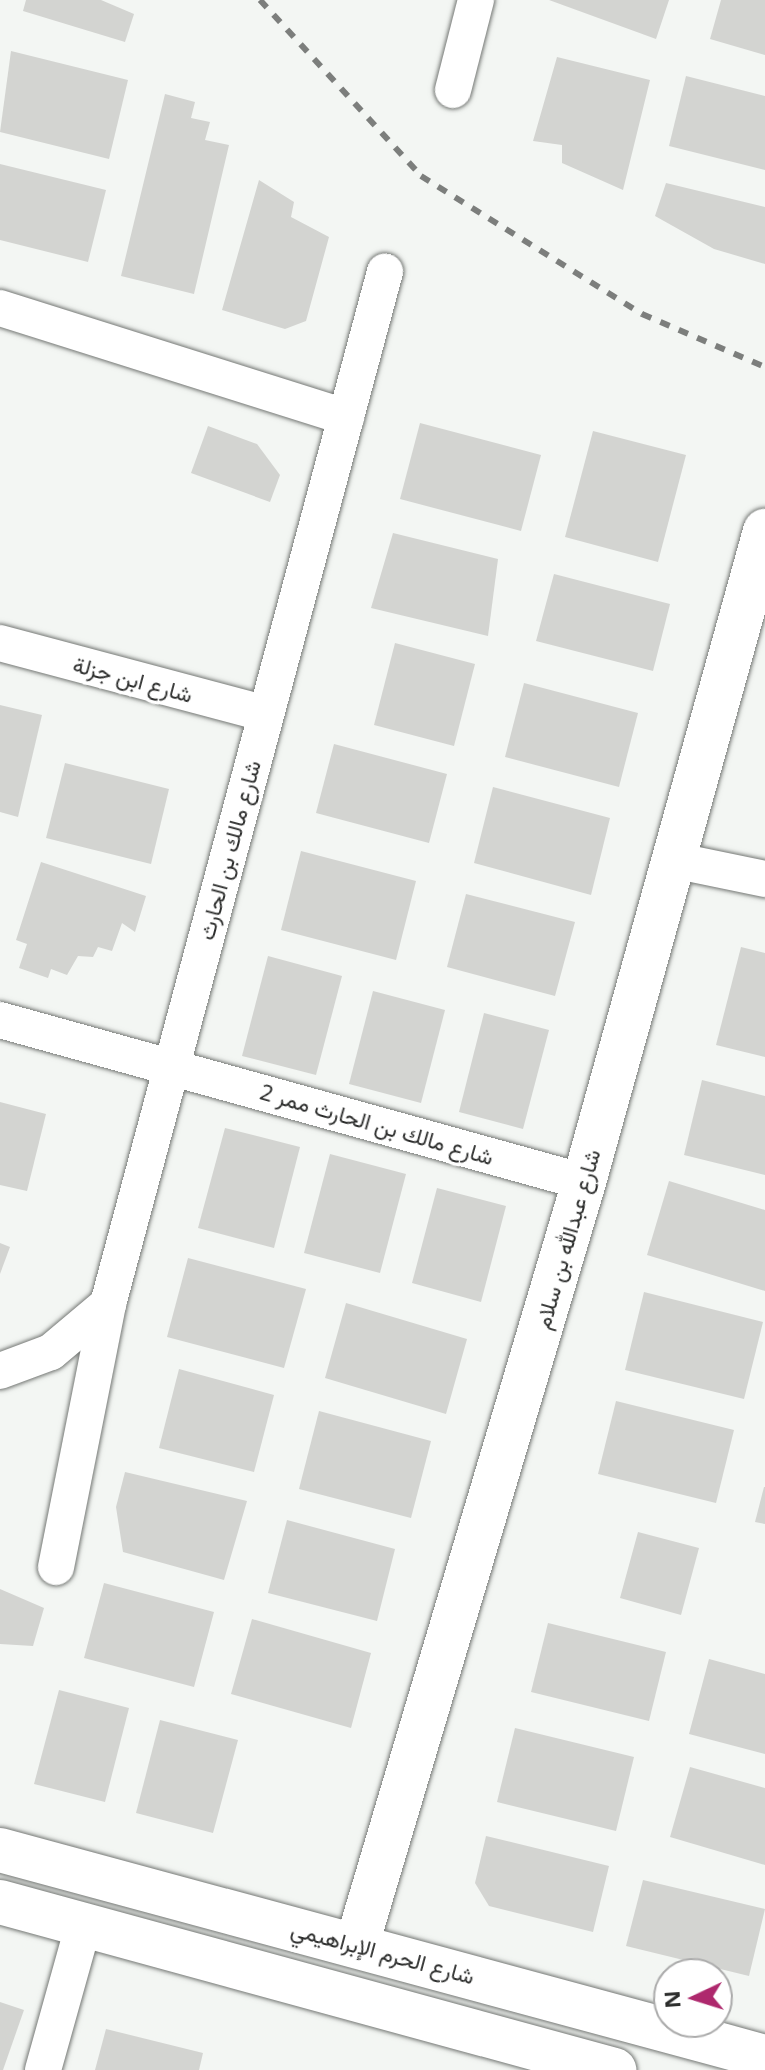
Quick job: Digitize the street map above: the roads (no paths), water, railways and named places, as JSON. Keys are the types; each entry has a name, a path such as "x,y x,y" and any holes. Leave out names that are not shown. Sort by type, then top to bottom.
{"street":[{"path":"453,90 476,0"},
{"name":"شارع مالك بن الحارث","path":"56,1567 108,1304 385,272"},
{"path":"0,308 346,417"},
{"name":"شارع عبدالله بن سلام","path":"357,1944 584,1182 765,531"},
{"name":"شارع ابن جزلة","path":"0,643 266,714"},
{"path":"673,860 765,879"},
{"name":"شارع مالك بن الحارث ممر 2","path":"0,1020 584,1182"},
{"path":"0,1371 51,1352 108,1304"},
{"name":"شارع الحرم الإبراهيمي","path":"0,1850 357,1944 765,2057"},
{"path":"0,1902 614,2070"},
{"path":"43,2070 84,1923"}],"railway":[{"path":"260,0 421,176 642,314 765,367"}]}
